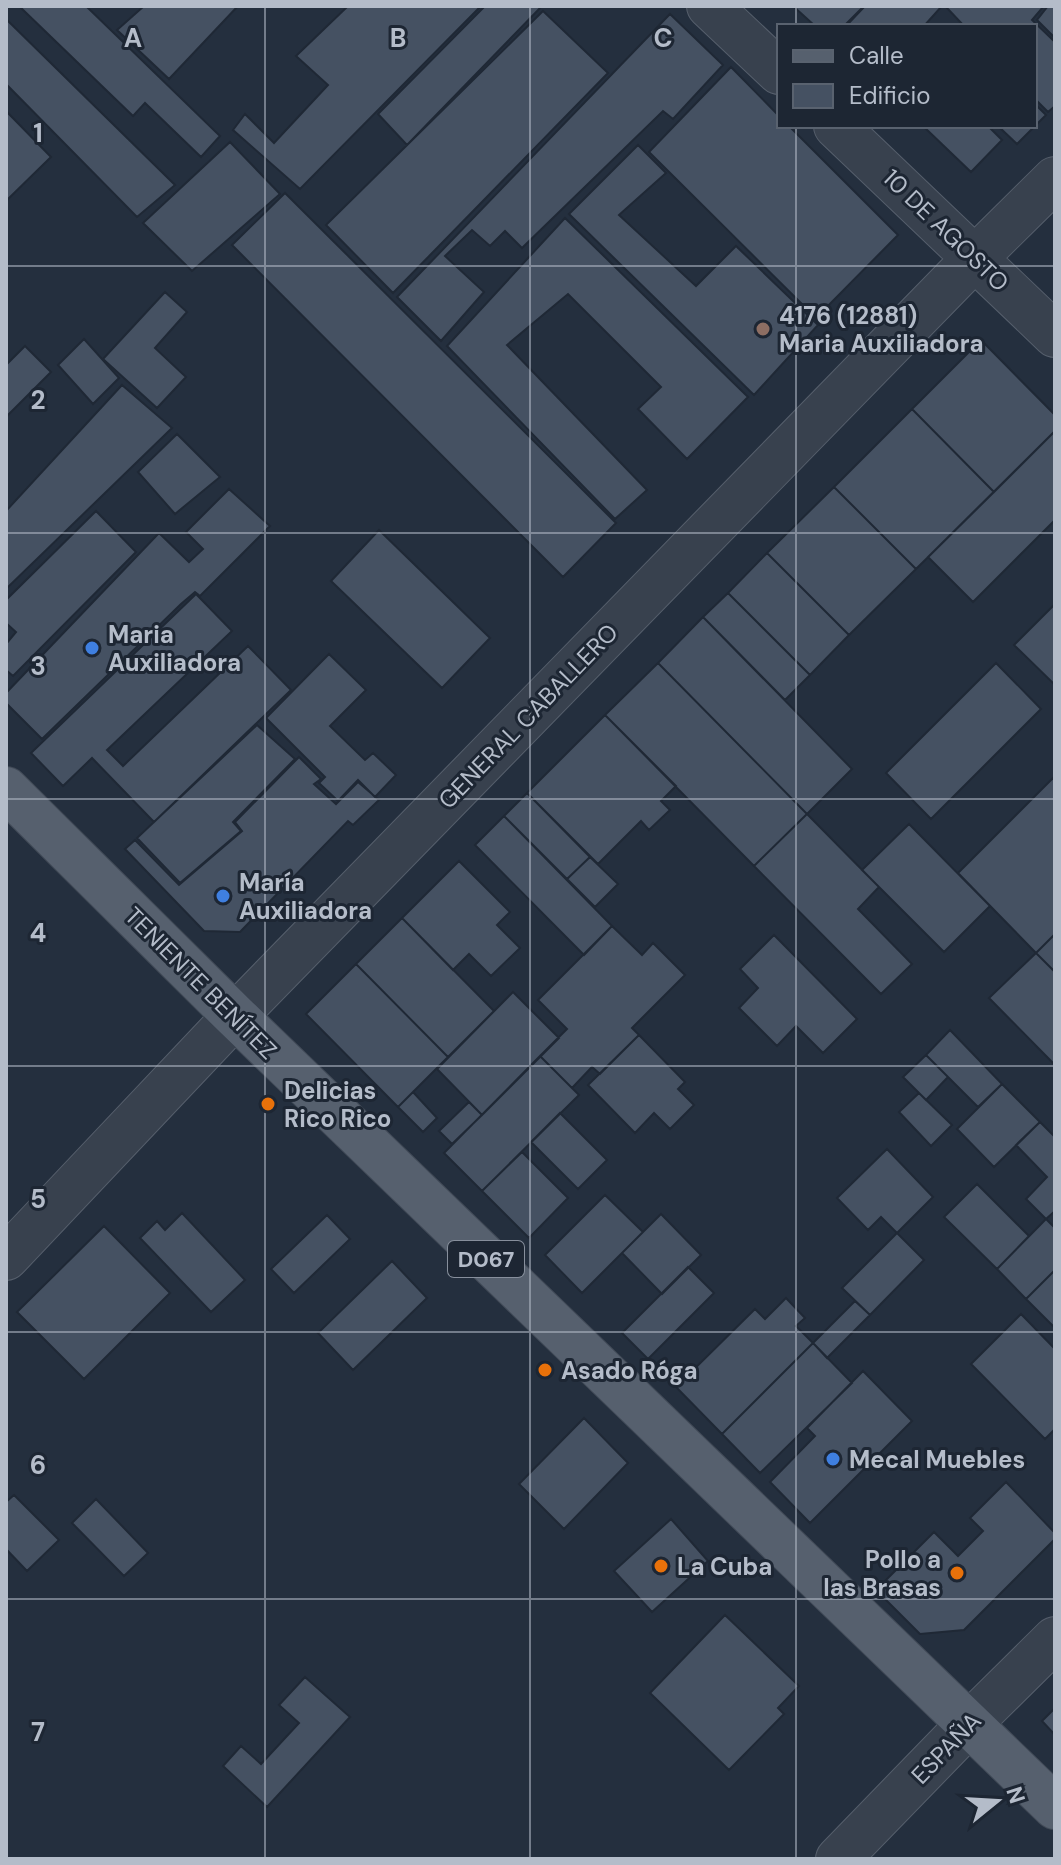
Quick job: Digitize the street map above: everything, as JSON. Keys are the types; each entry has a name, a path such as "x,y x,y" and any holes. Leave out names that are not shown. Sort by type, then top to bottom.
{"main road":[{"name":"TENIENTE BENÍTEZ","path":"6,789 235,1016 1055,1807"}],"street":[{"path":"709,6 777,70"},
{"name":"10 DE AGOSTO","path":"838,128 1055,335"},
{"name":"GENERAL CABALLERO","path":"6,1258 235,1016 1055,179"},
{"name":"ESPAÑA","path":"838,1859 1055,1639"}],"building":[{"path":"19,6 86,6 220,136 201,157 145,103 133,116"},
{"path":"144,6 238,6 169,79 117,30"},
{"path":"348,6 481,6 300,189 233,130 245,114 274,143 328,85 296,56"},
{"path":"485,6 542,6 407,145 378,114"},
{"path":"793,6 864,6 846,24 813,24"},
{"path":"865,6 942,6 926,24 848,24"},
{"path":"1044,6 1032,20 1036,24 962,24 947,8"},
{"path":"1048,6 1055,6 1055,38 1037,20"},
{"path":"543,11 608,73 393,293 326,225"},
{"path":"670,14 723,65 673,119 663,111 522,248 505,231 490,246 472,230 445,256 484,292 441,341 397,297"},
{"path":"6,19 175,185 137,217 6,84"},
{"path":"1037,25 1055,42 1055,106 1048,112 1037,101"},
{"path":"731,67 777,114 777,128 791,128 898,235 816,318 649,152"},
{"path":"1037,106 1046,115 1037,124"},
{"path":"6,111 51,157 6,201"},
{"path":"925,128 990,128 1002,140 971,172"},
{"path":"1000,128 1033,128 1017,144"},
{"path":"230,142 280,194 192,271 143,223"},
{"path":"638,145 666,173 619,215 696,286 736,246 818,325 754,395 569,214"},
{"path":"285,193 616,523 563,577 232,245"},
{"path":"565,218 748,397 687,459 638,409 661,387 568,294 507,345 647,490 615,519 447,346"},
{"path":"165,292 187,312 155,348 186,377 157,408 103,359"},
{"path":"84,339 119,378 93,404 58,365"},
{"path":"981,340 1055,415 1055,431 994,492 912,409"},
{"path":"25,346 51,372 6,417 6,365"},
{"path":"122,385 172,428 6,589 6,511"},
{"path":"912,409 994,492 916,569 834,487"},
{"path":"1055,431 1055,520 973,602 928,557"},
{"path":"177,434 220,477 175,514 138,472"},
{"path":"834,487 916,569 849,635 767,553"},
{"name":"Maria Auxiliadora","path":"229,489 270,526 200,596 195,592 181,604 42,739 6,703 6,693 159,533 189,562 203,549 186,532"},
{"path":"96,511 136,552 13,676 6,670 6,644 16,632 6,623 6,600"},
{"path":"379,530 490,638 442,688 331,581"},
{"path":"767,553 849,635 810,675 728,593"},
{"path":"728,593 810,675 785,700 703,617"},
{"path":"196,594 232,631 107,750 123,766 248,646 291,690 154,822 92,758 63,786 31,753"},
{"path":"1055,604 1055,685 1014,645"},
{"path":"703,617 852,769 807,814 658,663"},
{"path":"329,654 366,690 330,726 365,760 373,753 396,775 375,797 358,780 338,801 319,783 325,777 266,718"},
{"path":"658,663 807,814 754,866 605,715"},
{"path":"996,663 1041,709 931,819 886,773"},
{"path":"605,715 676,786 661,801 670,810 649,830 641,821 598,864 527,793"},
{"path":"257,725 295,759 233,822 241,831 180,883 137,838"},
{"path":"299,757 321,779 314,784 336,804 358,782 379,800 353,825 348,821 240,932 204,931 125,849 135,840 179,885 242,831 235,822"},
{"path":"1054,777 1055,934 1036,953 958,873"},
{"path":"527,793 590,857 567,879 504,816"},
{"path":"807,814 879,887 858,909 912,964 881,994 754,866"},
{"path":"504,816 612,926 584,955 475,845"},
{"path":"909,824 990,906 944,952 862,870"},
{"path":"590,857 618,884 595,907 567,879"},
{"path":"459,861 510,912 497,925 520,948 491,976 469,954 453,970 402,918"},
{"path":"402,918 494,1011 448,1057 356,964"},
{"path":"612,926 642,955 653,943 685,975 632,1028 639,1035 600,1074 592,1067 572,1088 540,1056 567,1029 538,1000"},
{"path":"1055,934 1055,972 1036,953"},
{"path":"774,935 857,1019 823,1053 796,1026 777,1046 739,1008 758,988 740,969"},
{"path":"1036,953 1055,972 1055,1065 989,998"},
{"path":"356,964 448,1057 398,1107 306,1014"},
{"path":"513,992 559,1038 482,1115 437,1069"},
{"path":"950,1030 1002,1084 978,1107 926,1055"},
{"path":"639,1035 685,1082 678,1089 694,1105 670,1129 654,1113 635,1133 588,1085"},
{"path":"926,1055 948,1077 926,1100 903,1077"},
{"path":"540,1056 579,1095 482,1191 444,1153"},
{"path":"1002,1084 1040,1122 994,1167 957,1129"},
{"path":"413,1092 437,1118 423,1132 398,1107"},
{"path":"919,1093 952,1125 931,1146 899,1112"},
{"path":"469,1102 482,1115 452,1144 439,1131"},
{"path":"560,1113 607,1160 578,1189 531,1142"},
{"path":"1040,1122 1055,1137 1055,1211 1046,1219 1026,1199 1047,1177 1016,1145"},
{"path":"887,1149 933,1197 897,1233 881,1217 868,1230 837,1198"},
{"path":"522,1152 568,1198 529,1238 482,1191"},
{"path":"977,1184 1029,1236 997,1269 944,1217"},
{"path":"605,1195 643,1232 582,1293 545,1255"},
{"path":"182,1213 245,1280 211,1312 140,1238 157,1221 165,1230"},
{"path":"661,1214 701,1255 662,1294 622,1253"},
{"path":"327,1215 350,1239 294,1293 271,1269"},
{"path":"1046,1219 1055,1228 1055,1270 1026,1299 997,1269"},
{"path":"104,1226 170,1293 84,1379 17,1312"},
{"path":"897,1233 924,1260 870,1315 842,1288"},
{"path":"392,1261 427,1298 353,1370 318,1333"},
{"path":"688,1267 714,1293 648,1359 622,1333"},
{"path":"1055,1270 1055,1328 1026,1299"},
{"path":"786,1298 805,1318 796,1326 813,1343 722,1434 676,1387 755,1309 765,1319"},
{"path":"855,1301 870,1315 827,1358 813,1343"},
{"path":"1021,1314 1055,1349 1055,1429 1045,1439 971,1364"},
{"path":"813,1343 852,1383 760,1473 722,1434"},
{"name":"Mecal Muebles","path":"863,1371 912,1421 810,1523 770,1482 815,1436 807,1428"},
{"path":"584,1418 628,1463 564,1529 519,1484"},
{"name":"Pollo a las Brasas","path":"1006,1482 1055,1533 1055,1539 964,1630 920,1634 876,1590 934,1532 958,1556 983,1531 970,1518"},
{"path":"14,1495 59,1540 27,1571 6,1549 6,1502"},
{"path":"96,1499 148,1553 124,1576 72,1523"},
{"name":"La Cuba","path":"671,1519 708,1561 652,1612 614,1571"},
{"path":"725,1615 799,1686 778,1708 784,1714 729,1770 650,1693"},
{"path":"305,1677 350,1717 267,1807 223,1766 241,1746 261,1764 299,1723 279,1705"},
{"path":"1055,1708 1055,1735 1042,1721"}],"place":[{"name":"4176 (12881) Maria Auxiliadora","path":"763,329"},
{"name":"Maria Auxiliadora","path":"92,648"},
{"name":"María Auxiliadora","path":"223,896"},
{"name":"Delicias Rico Rico","path":"268,1104"},
{"name":"Asado Róga","path":"545,1370"},
{"name":"Mecal Muebles","path":"833,1459"},
{"name":"La Cuba","path":"661,1566"},
{"name":"Pollo a las Brasas","path":"957,1573"}]}
